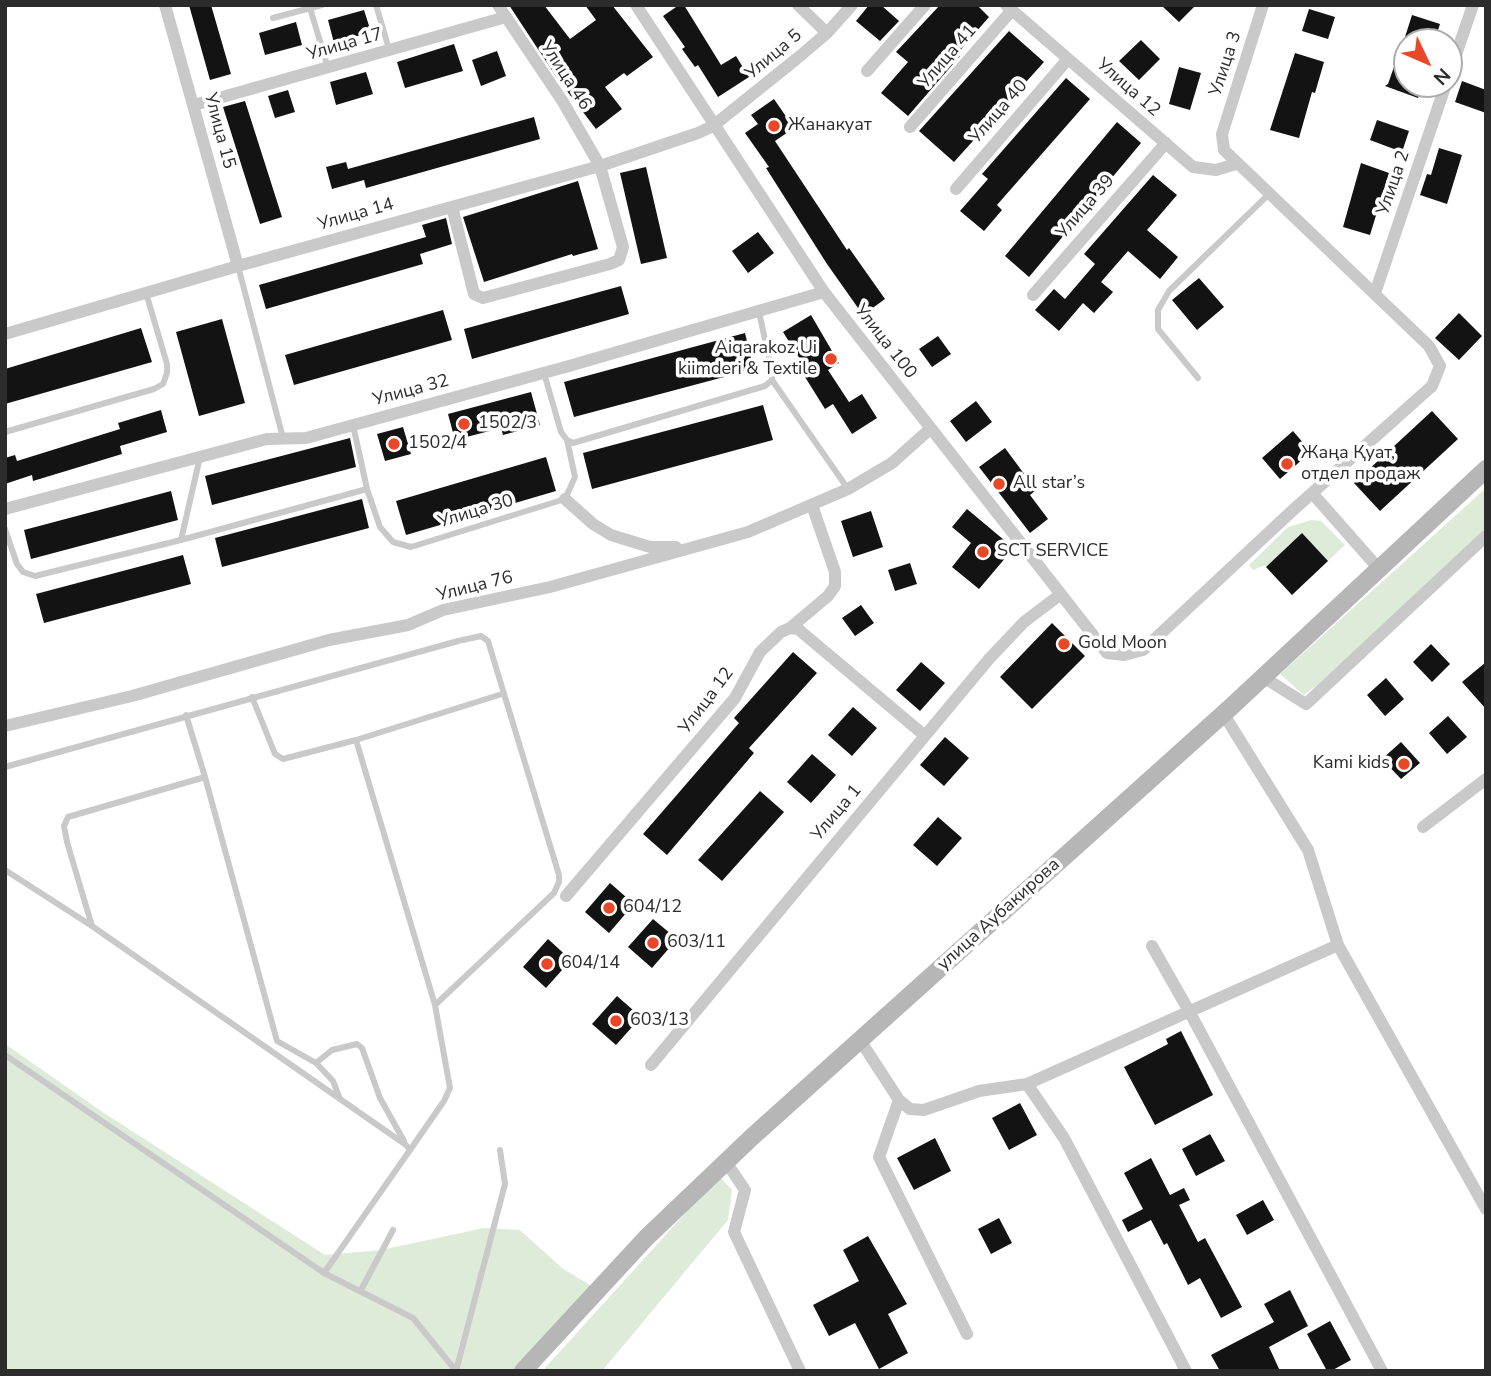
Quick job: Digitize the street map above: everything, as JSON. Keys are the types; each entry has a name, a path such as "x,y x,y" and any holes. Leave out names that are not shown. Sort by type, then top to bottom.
{"main road":[{"name":"улица Аубакирова","path":"524,1371 646,1238 1263,677 1486,469"}],"street":[{"name":"Улица 15","path":"165,5 238,266"},
{"name":"Улица 46","path":"452,207 474,294 483,298 619,260 622,247 600,166 563,102 499,5"},
{"name":"Улица 100","path":"636,5 824,292 1107,653 1124,655 1143,650 1313,494"},
{"path":"798,5 827,33"},
{"name":"Улица 5","path":"713,126 827,33 852,5"},
{"path":"867,71 925,5"},
{"name":"Улица 3","path":"1236,164 1224,150 1222,134 1263,5"},
{"path":"1463,34 1473,5"},
{"name":"Улица 12","path":"1009,8 1193,167 1216,170 1236,164"},
{"name":"Улица 41","path":"910,127 1009,8"},
{"name":"Улица 17","path":"194,105 506,17"},
{"name":"Улица 40","path":"956,189 1068,59"},
{"name":"Улица 2","path":"1375,293 1441,98"},
{"name":"Улица 14","path":"5,334 238,266 600,166 713,126"},
{"name":"Улица 39","path":"1034,295 1166,143"},
{"path":"1236,164 1429,346 1440,366 1432,386 1313,494 1379,569"},
{"name":"Улица 32","path":"5,509 267,439 306,438 824,292"},
{"name":"Улица 76","path":"5,726 132,696 330,640 408,625 443,610 550,587 748,532 848,489 892,463 930,429"},
{"path":"565,499 593,524 611,535 650,547 691,547"},
{"name":"Улица 12","path":"566,896 735,698 760,652 828,596 835,586 835,572 812,505"},
{"path":"1263,677 1306,704 1486,536"},
{"name":"Улица 1","path":"651,1065 989,659 1024,622 1061,594"},
{"path":"790,628 799,629 924,735"},
{"path":"1223,713 1308,850 1338,945 1486,1209"},
{"path":"1423,827 1486,779"},
{"path":"860,1041 899,1100 910,1109 924,1110 979,1091 1027,1084 1338,945"},
{"path":"1152,946 1382,1371"},
{"path":"1027,1084 1064,1139 1186,1371"},
{"path":"899,1100 879,1157 967,1334"},
{"path":"726,1163 745,1190 734,1232 800,1371"}],"lane":[{"path":"273,18 322,5"},
{"path":"376,5 390,51"},
{"path":"310,8 328,68"},
{"path":"1199,378 1158,329 1158,310 1169,291 1269,194"},
{"path":"238,266 284,440"},
{"path":"5,432 154,389 163,384 167,364 146,293"},
{"path":"759,312 772,380 848,489"},
{"path":"544,373 561,432 567,440 575,477 565,499"},
{"path":"567,440 573,443 765,386 772,380"},
{"name":"Улица 30","path":"354,425 367,489 380,527 393,542 411,547 565,499"},
{"path":"181,540 200,456"},
{"path":"5,529 17,564 23,572 35,576 181,540 367,489"},
{"path":"5,767 252,696 481,636 488,641 559,882 554,893 435,1005"},
{"path":"252,696 275,754 284,759 356,740 502,694"},
{"path":"186,715 277,1041 316,1063 333,1081 340,1099"},
{"path":"324,1273 408,1147 444,1101 450,1088 435,1005 356,740"},
{"path":"92,926 67,842 64,826 68,817 205,777"},
{"path":"5,870 92,926 408,1147"},
{"path":"316,1063 332,1050 357,1044 362,1048 380,1098 408,1147"},
{"path":"5,1055 324,1273 413,1318 456,1371"},
{"path":"456,1371 505,1184 500,1150"},
{"path":"360,1290 393,1230"}],"green space":[{"path":"1486,488 1486,532 1316,686 1304,695 1280,674"},
{"path":"1311,520 1321,521 1345,545 1328,561 1263,566 1253,570 1249,565 1288,527"},
{"path":"5,1044 104,1113 325,1255 381,1250 484,1228 520,1230 562,1268 598,1290 523,1371 5,1371"},
{"path":"719,1176 732,1190 728,1220 602,1371 546,1371 545,1368"}],"building":[{"path":"189,5 211,5 231,74 210,80"},
{"path":"509,5 544,5 570,39 596,20 585,5 612,5 653,57 627,76 624,73 605,87 622,109 596,129 557,78"},
{"path":"679,5 684,5 721,65 736,56 749,77 718,97 698,65 695,67 682,49 685,47 663,16"},
{"path":"869,5 881,5 899,21 880,41 856,21"},
{"path":"940,5 977,5 989,17 957,54 960,56 908,116 881,93 908,62 896,52"},
{"path":"1161,5 1196,5 1179,22"},
{"path":"1309,9 1335,17 1328,39 1302,31"},
{"path":"364,10 371,32 334,43 328,20"},
{"path":"1412,15 1440,24 1439,28 1408,28"},
{"path":"296,22 302,45 265,55 259,33"},
{"path":"1009,31 1044,62 954,162 919,131"},
{"path":"1141,40 1160,59 1139,80 1119,61"},
{"path":"454,44 463,71 405,88 397,62"},
{"path":"497,51 506,76 481,86 472,60"},
{"path":"1295,53 1324,62 1299,138 1270,130"},
{"path":"1179,67 1201,73 1190,110 1169,104"},
{"path":"1393,70 1393,89 1385,86"},
{"path":"366,72 373,94 336,105 330,82"},
{"path":"1066,78 1090,99 997,205 1002,210 984,231 960,211 988,179 982,174"},
{"path":"1463,81 1486,90 1486,113 1455,102 1456,98 1463,98"},
{"path":"288,90 295,112 275,118 268,96"},
{"path":"774,99 794,128 775,141 847,250 849,248 885,299 863,315 827,264 766,168 769,167 745,133 758,124 751,115"},
{"path":"245,101 282,217 260,224 223,107"},
{"path":"534,117 540,139 366,188 364,180 332,189 326,167 346,162 348,169"},
{"path":"1377,120 1409,131 1402,152 1370,140"},
{"path":"1117,122 1141,143 1029,277 1005,256"},
{"path":"1439,148 1462,155 1447,204 1420,195 1427,174 1431,175"},
{"path":"1361,163 1389,173 1370,235 1343,227"},
{"path":"646,167 667,258 641,264 620,173"},
{"path":"1153,175 1177,195 1147,230 1178,257 1160,279 1128,251 1101,282 1113,292 1094,313 1083,303 1059,331 1035,310 1054,289 1065,299 1095,264 1084,254"},
{"path":"578,181 598,249 573,256 572,254 484,282 463,217"},
{"path":"446,218 452,244 420,254 423,264 266,309 259,285 426,237 422,225"},
{"path":"758,232 774,253 748,273 732,251"},
{"path":"1199,278 1224,307 1197,330 1172,300"},
{"path":"621,286 629,314 472,359 464,329"},
{"path":"443,310 452,340 294,385 285,355"},
{"path":"1459,313 1482,336 1459,360 1435,338"},
{"path":"811,315 839,363 828,370 849,402 862,394 877,418 852,434 833,404 825,409 800,369 805,367 783,332"},
{"path":"222,319 245,403 199,416 176,332"},
{"path":"141,328 152,362 5,404 5,369"},
{"path":"745,333 754,369 574,417 564,382"},
{"path":"938,336 951,354 932,367 919,349"},
{"path":"531,392 540,425 503,435 501,428 455,440 448,414"},
{"path":"976,401 992,422 966,442 950,421"},
{"path":"763,405 773,440 592,489 583,453"},
{"path":"161,410 167,432 120,446 122,454 33,481 32,475 5,484 5,458 15,455 17,461 120,429 118,423"},
{"path":"1432,411 1458,439 1380,511 1354,483"},
{"name":"1502/4","path":"403,427 411,454 385,461 377,434"},
{"path":"1293,431 1311,452 1280,479 1262,458"},
{"path":"350,438 356,467 212,505 205,476"},
{"path":"1005,448 1036,490 1030,495 1048,519 1030,533 979,467"},
{"path":"546,457 556,491 406,535 396,501"},
{"path":"171,491 178,520 31,559 24,530"},
{"path":"362,499 369,528 222,567 215,538"},
{"name":"SCT SERVICE","path":"967,509 1004,540 997,548 1007,556 979,589 952,567 971,543 952,527"},
{"path":"871,511 883,547 853,557 841,521"},
{"path":"1302,533 1328,561 1292,595 1266,567"},
{"path":"183,555 191,584 44,623 36,594"},
{"path":"910,563 917,584 895,591 888,570"},
{"path":"861,605 874,623 855,636 842,618"},
{"path":"1052,623 1085,656 1032,709 1000,677"},
{"path":"1431,644 1450,664 1432,682 1413,662"},
{"path":"793,652 817,673 749,748 754,753 667,855 643,834 739,723 734,718"},
{"path":"921,662 945,683 920,711 896,690"},
{"path":"1486,662 1486,709 1462,682"},
{"path":"1386,678 1404,699 1385,716 1367,695"},
{"path":"853,707 877,728 852,756 828,735"},
{"path":"1448,716 1467,737 1447,754 1429,733"},
{"path":"945,737 969,758 944,786 920,765"},
{"path":"1401,742 1420,763 1401,779 1382,759"},
{"path":"812,754 836,775 811,803 787,782"},
{"path":"760,791 784,812 722,881 698,860"},
{"path":"938,817 962,838 937,866 913,845"},
{"name":"604/12","path":"610,883 634,904 609,933 585,912"},
{"name":"603/11","path":"653,919 677,939 652,968 628,947"},
{"name":"604/14","path":"548,939 571,960 546,988 523,967"},
{"name":"603/13","path":"617,996 641,1017 616,1045 592,1024"},
{"path":"1181,1031 1213,1095 1155,1125 1124,1067 1168,1044 1166,1039"},
{"path":"1020,1103 1037,1135 1009,1150 992,1118"},
{"path":"1210,1134 1225,1161 1196,1176 1182,1149"},
{"path":"935,1138 951,1171 914,1190 897,1158"},
{"path":"1151,1158 1170,1195 1184,1188 1190,1200 1179,1205 1198,1242 1205,1238 1242,1307 1221,1318 1200,1278 1188,1285 1167,1243 1164,1245 1151,1220 1128,1232 1122,1220 1143,1209 1124,1173"},
{"path":"1263,1200 1274,1220 1247,1235 1236,1215"},
{"path":"999,1218 1012,1243 991,1254 978,1229"},
{"path":"868,1236 907,1304 888,1314 908,1353 879,1369 855,1323 829,1336 813,1305 859,1281 843,1250"},
{"path":"1290,1290 1308,1326 1269,1347 1280,1371 1220,1371 1211,1355 1274,1322 1264,1304"},
{"path":"1330,1321 1351,1360 1327,1371 1307,1334"}],"place":[{"name":"Жанакуат","path":"774,126"},
{"name":"Aiqarakoz Ui kiimderi & Textile","path":"831,359"},
{"name":"1502/3","path":"464,424"},
{"name":"1502/4","path":"394,444"},
{"name":"Жаңа Қуат, отдел продаж","path":"1287,464"},
{"name":"All star’s","path":"999,484"},
{"name":"SCT SERVICE","path":"983,552"},
{"name":"Gold Moon","path":"1064,644"},
{"name":"Kami kids","path":"1404,764"},
{"name":"604/12","path":"609,908"},
{"name":"603/11","path":"653,943"},
{"name":"604/14","path":"547,964"},
{"name":"603/13","path":"616,1021"}]}
